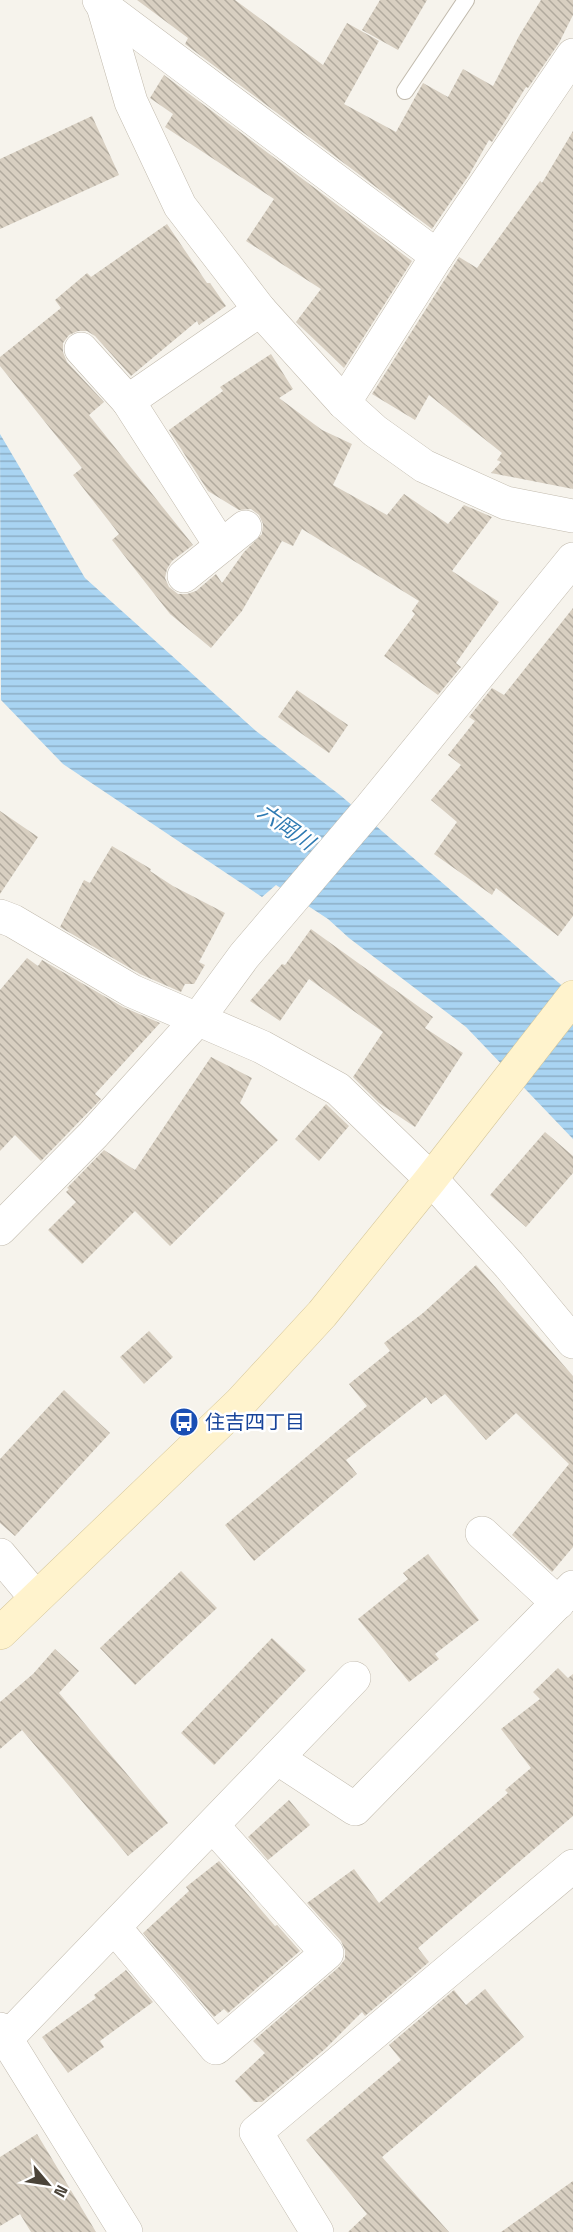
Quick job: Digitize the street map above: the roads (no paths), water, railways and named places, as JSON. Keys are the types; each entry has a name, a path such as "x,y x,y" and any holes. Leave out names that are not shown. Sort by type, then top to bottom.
{"street":[{"path":"101,3 437,256"},
{"path":"101,3 131,102 180,206 260,310 344,403 375,431 424,466 506,502 573,516"},
{"path":"344,403 437,256 573,55"},
{"path":"128,401 260,310"},
{"path":"81,349 128,401 233,537 184,576"},
{"path":"0,1230 93,1135 197,1020 244,956 370,807 573,559"},
{"path":"4,923 132,991 262,1047 338,1089 431,1179 509,1265 573,1342"},
{"path":"0,1633 240,1403 322,1314 573,997"},
{"path":"278,1758 355,1809 565,1595 482,1533"},
{"path":"0,1555 36,1598"},
{"path":"126,2232 3,2034 115,1928 354,1678"},
{"path":"115,1928 216,2048 327,1953 213,1826"},
{"path":"317,2232 256,2132 573,1866"}],"lane":[{"path":"405,91 466,0"}],"water":[{"name":"六岡川","path":"0,434 85,578 256,731 340,795 573,995 573,1139 466,1027 349,938 328,919 276,885 262,897 63,764 1,700"}],"place":[{"name":"住吉四丁目","path":"184,1422"}]}
